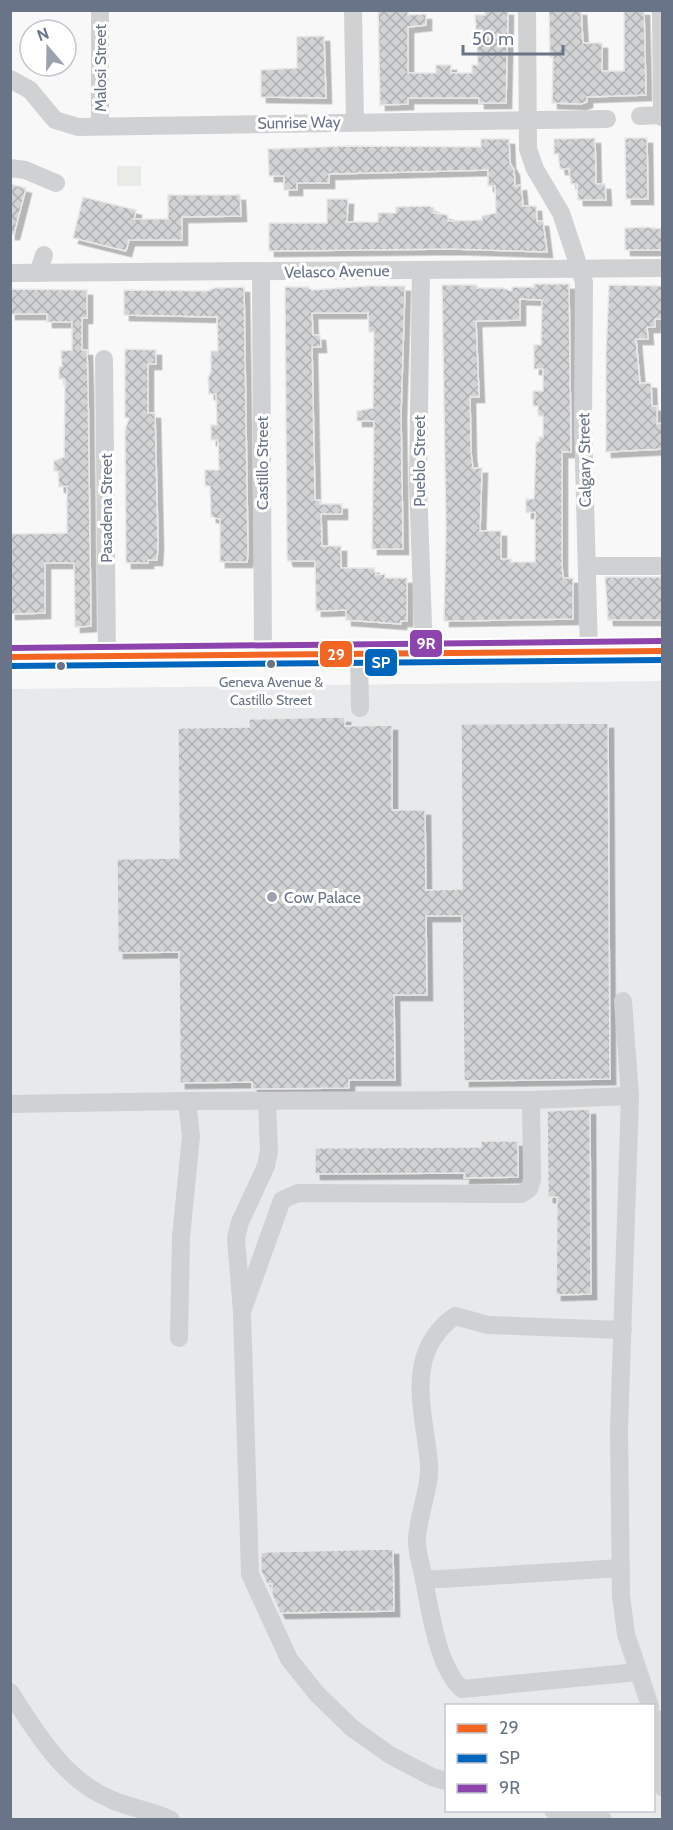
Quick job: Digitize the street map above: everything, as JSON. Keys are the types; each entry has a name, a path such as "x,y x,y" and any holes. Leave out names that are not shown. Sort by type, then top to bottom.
{"main road":[{"path":"10,657 662,650"}],"street":[{"name":"Malosi Street","path":"100,10 100,126"},
{"path":"353,10 355,121"},
{"name":"Calgary Street","path":"527,10 528,120 531,161 561,213 581,268 585,294 583,425 589,651"},
{"path":"640,116 662,116 661,10"},
{"name":"Sunrise Way","path":"10,79 30,90 55,120 78,127 355,121 607,119"},
{"path":"10,168 25,170 56,183"},
{"path":"38,273 44,255"},
{"name":"Velasco Avenue","path":"10,273 663,268"},
{"name":"Pueblo Street","path":"421,270 418,485 424,653"},
{"name":"Castillo Street","path":"261,271 263,655"},
{"name":"Pasadena Street","path":"105,359 107,657"},
{"path":"586,566 662,566"},
{"path":"359,654 360,708"},
{"path":"623,1001 630,1096 619,1430 621,1568 626,1634 649,1704"},
{"path":"10,1104 531,1100 630,1096"},
{"path":"242,1312 282,1200 298,1193 521,1194 529,1189 532,1180 531,1100"},
{"path":"179,1338 181,1237 190,1136 187,1101"},
{"path":"267,1103 269,1151 266,1166 240,1222 236,1238 242,1312 250,1574 289,1659 317,1694 352,1728 390,1755 432,1777 445,1780"},
{"path":"622,1330 488,1325 455,1316 442,1325 428,1345 419,1393 429,1464 417,1540 434,1632 454,1683 462,1689 638,1672"},
{"path":"424,1580 621,1568"},
{"path":"10,1692 34,1730 85,1785 111,1800 149,1809 171,1820"},
{"path":"655,1721 659,1733 663,1787"},
{"path":"563,1812 603,1820"}],"shaded area":[{"path":"117,166 141,166 141,186 117,186"},
{"name":"Cow Palace","path":"662,681 662,1819 11,1819 10,689"}],"building":[{"path":"378,10 408,10 408,15 426,14 426,25 408,27 408,73 436,73 436,65 451,65 451,73 472,73 472,65 478,65 475,15 485,15 485,10 508,10 506,103 479,103 479,98 408,98 408,104 380,105"},
{"path":"581,10 583,43 602,43 602,71 624,71 624,10 644,10 646,95 587,97 587,102 581,104 552,103 553,57 550,57 549,11"},
{"path":"324,36 326,98 261,97 261,70 297,68 297,37"},
{"path":"595,138 596,184 605,184 606,200 578,200 577,184 571,184 569,169 560,169 558,154 554,154 554,139"},
{"path":"625,138 647,138 648,199 626,199"},
{"path":"481,139 509,139 510,163 514,170 515,186 521,185 523,206 536,206 537,221 543,221 547,252 452,249 269,251 269,223 327,223 327,199 348,199 347,222 378,222 378,213 396,213 396,207 429,206 434,208 434,213 448,215 448,221 482,220 482,216 496,213 495,186 488,186 488,170 329,174 329,183 297,183 297,190 284,190 284,176 269,176 268,149 350,146 481,147"},
{"path":"10,184 26,188 14,234 10,234"},
{"path":"168,195 240,195 241,216 182,217 182,240 129,240 126,251 73,238 83,197 136,210 134,219 168,219"},
{"path":"625,228 663,229 663,250 625,250"},
{"path":"534,284 569,284 571,452 562,452 562,566 563,578 573,578 573,619 444,621 446,528 442,285 477,285 477,288 502,288 512,291 512,287 534,287","holes":["520,299 542,300 541,345 534,345 534,369 543,369 543,391 533,391 533,406 538,406 538,416 543,416 543,437 539,437 539,442 536,442 534,499 526,499 526,513 535,512 535,562 511,562 511,559 501,559 501,531 480,531 482,468 473,468 471,453 470,397 479,397 476,321 520,320"]},
{"path":"609,285 663,286 663,319 655,319 655,327 647,327 648,339 636,339 640,383 651,383 652,406 657,406 657,424 663,423 663,449 606,452"},
{"path":"405,286 401,414 403,549 372,549 374,421 357,421 357,411 373,408 374,332 369,332 368,313 312,313 313,335 320,335 321,347 312,347 315,500 320,500 320,504 342,504 342,514 321,514 322,546 341,546 341,568 374,568 376,575 385,574 385,578 407,578 407,621 401,621 401,624 346,620 346,610 316,611 315,561 288,561 287,559 285,287 308,287 312,290"},
{"path":"244,287 248,553 247,562 220,562 220,519 211,517 210,486 205,486 205,470 219,470 218,440 211,440 211,425 217,425 216,394 209,394 208,379 211,370 211,351 218,351 217,317 124,315 124,290 207,291 215,288"},
{"path":"10,289 87,290 87,318 82,318 82,350 87,350 91,626 75,627 74,563 45,563 45,613 10,614 10,534 67,533 67,486 59,487 58,471 54,471 54,461 64,457 65,379 59,379 59,367 62,366 61,351 72,350 72,322 47,322 47,314 10,314"},
{"path":"125,349 156,350 156,364 148,364 148,413 155,413 158,543 157,560 148,560 148,563 126,563 125,430 129,418 125,418"},
{"path":"605,577 662,577 663,620 608,620"},
{"name":"Cow Palace","path":"345,717 345,726 392,725 392,810 425,810 426,890 462,889 461,724 608,723 610,1079 464,1081 462,916 426,916 427,995 394,995 395,1080 349,1080 349,1088 252,1089 252,1082 180,1083 179,952 118,953 117,859 179,858 178,728 249,727 249,719"},
{"path":"590,1109 591,1294 556,1295 557,1197 548,1197 547,1111"},
{"path":"481,1141 518,1141 518,1177 464,1178 465,1173 315,1174 315,1148 481,1147"},
{"path":"393,1549 394,1611 280,1613 272,1594 272,1584 267,1584 261,1571 261,1553 265,1552"}],"transit line":[{"name":"9R","path":"10,648 662,641"},
{"name":"29","path":"10,657 662,651"},
{"name":"SP","path":"10,666 662,660"}],"place":[{"name":"Geneva Avenue & Castillo Street","path":"271,664"},
{"name":"Cow Palace","path":"272,897"}]}
